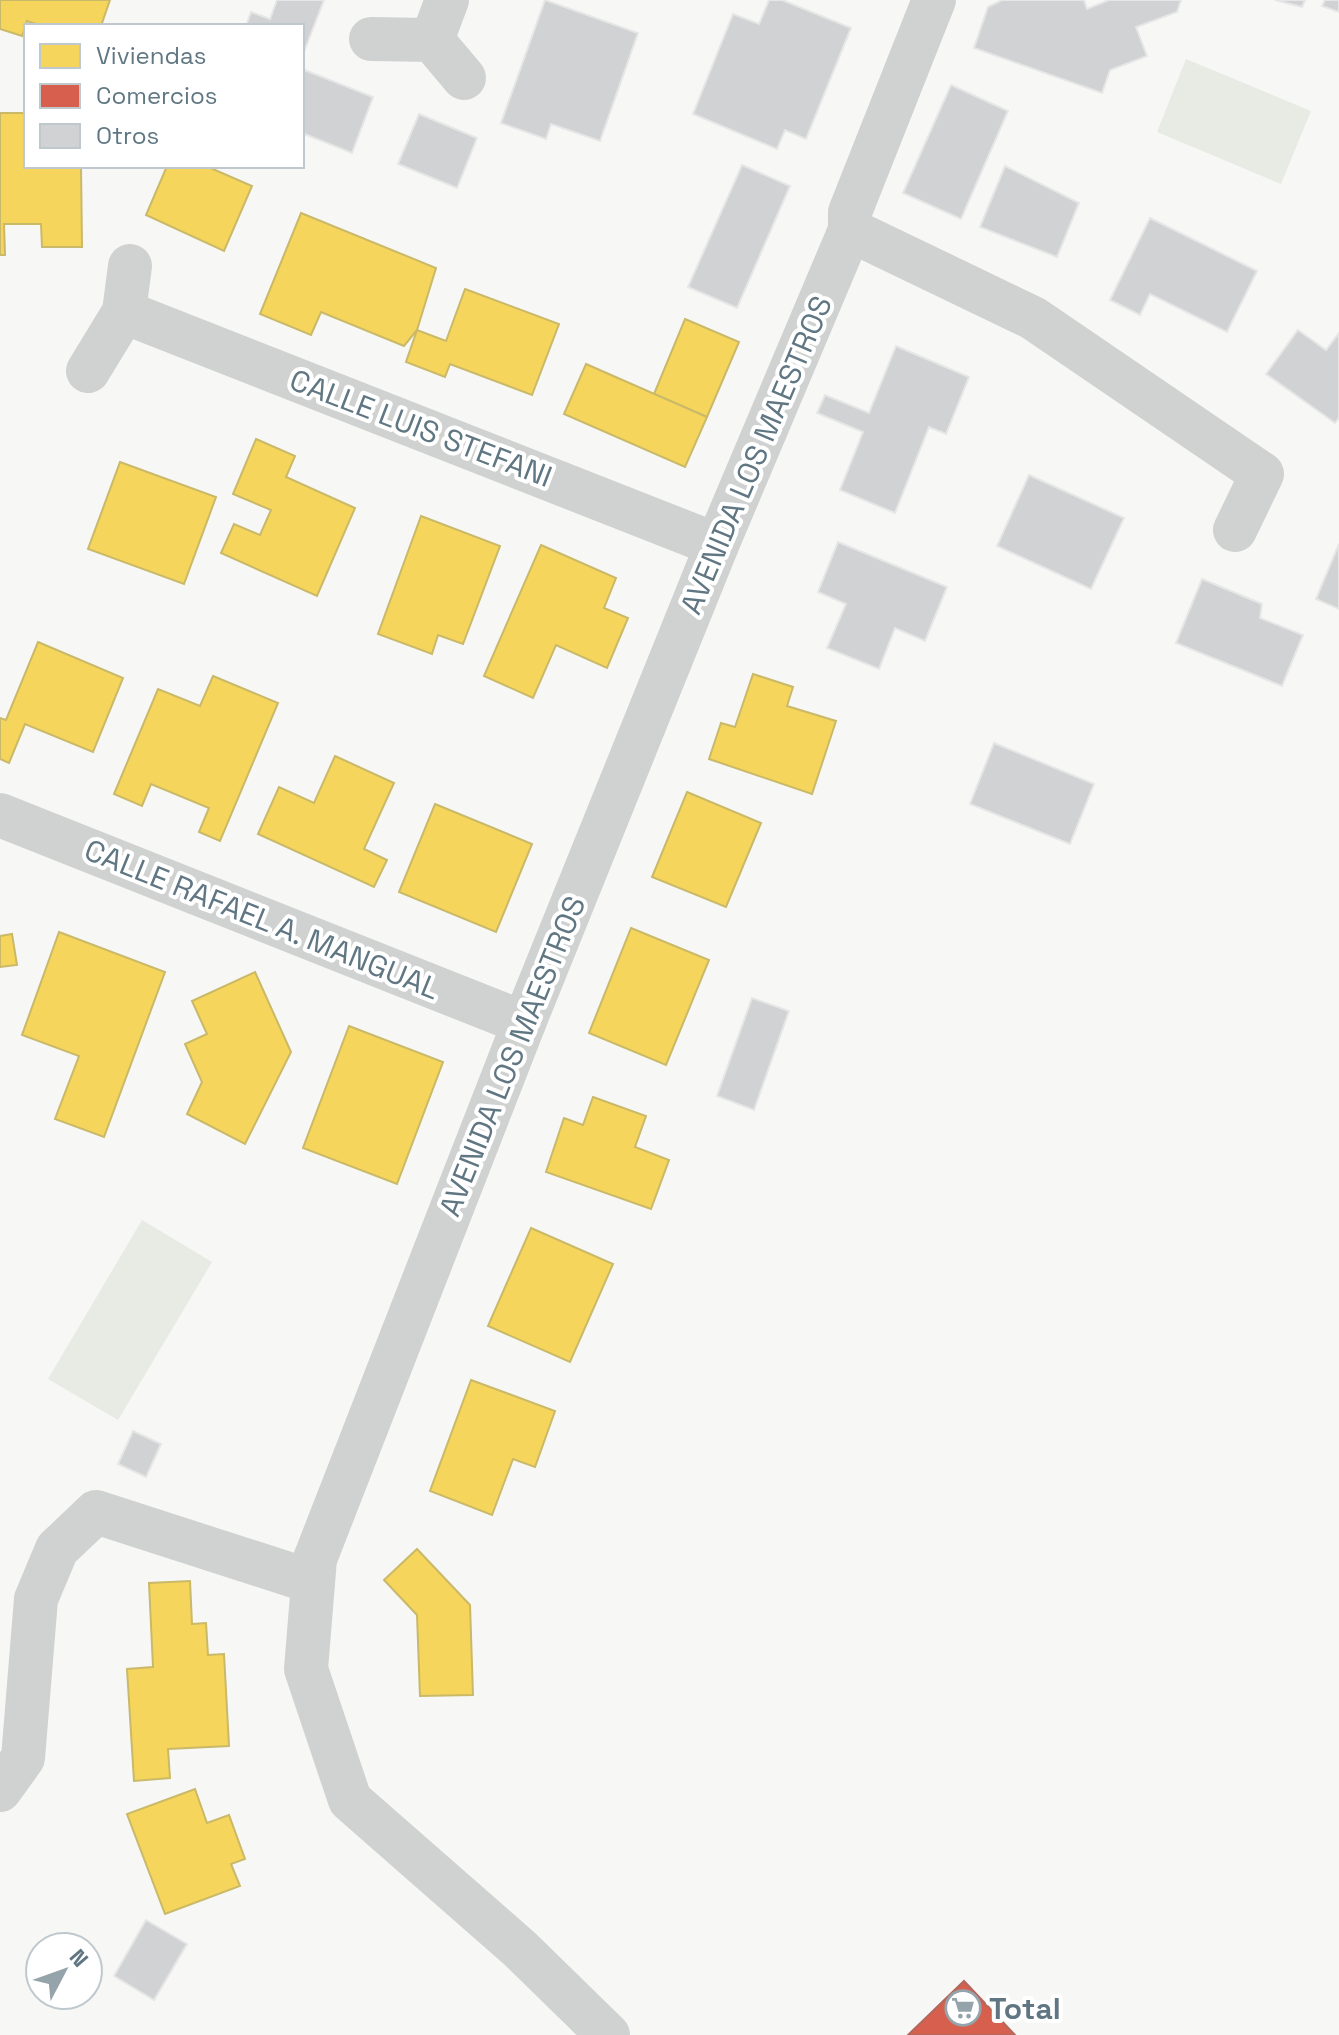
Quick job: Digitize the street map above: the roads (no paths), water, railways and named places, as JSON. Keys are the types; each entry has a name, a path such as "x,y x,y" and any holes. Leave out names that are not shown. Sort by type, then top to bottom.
{"street":[{"name":"AVENIDA LOS MAESTROS","path":"608,2035 520,1949 350,1800 306,1669 315,1559 524,1023 717,545 850,230 850,212 934,0"},
{"path":"371,39 440,20 464,78"},
{"path":"850,230 1033,318 1272,458 1235,530"},
{"path":"88,371 124,312 130,266"},
{"name":"CALLE LUIS STEFANI","path":"124,312 717,545"},
{"name":"CALLE RAFAEL A. MANGUAL","path":"0,815 524,1023"},
{"path":"0,1790 23,1758 36,1599 57,1549 96,1512 313,1582"}],"place":[{"name":"Total","path":"963,2008"}]}
